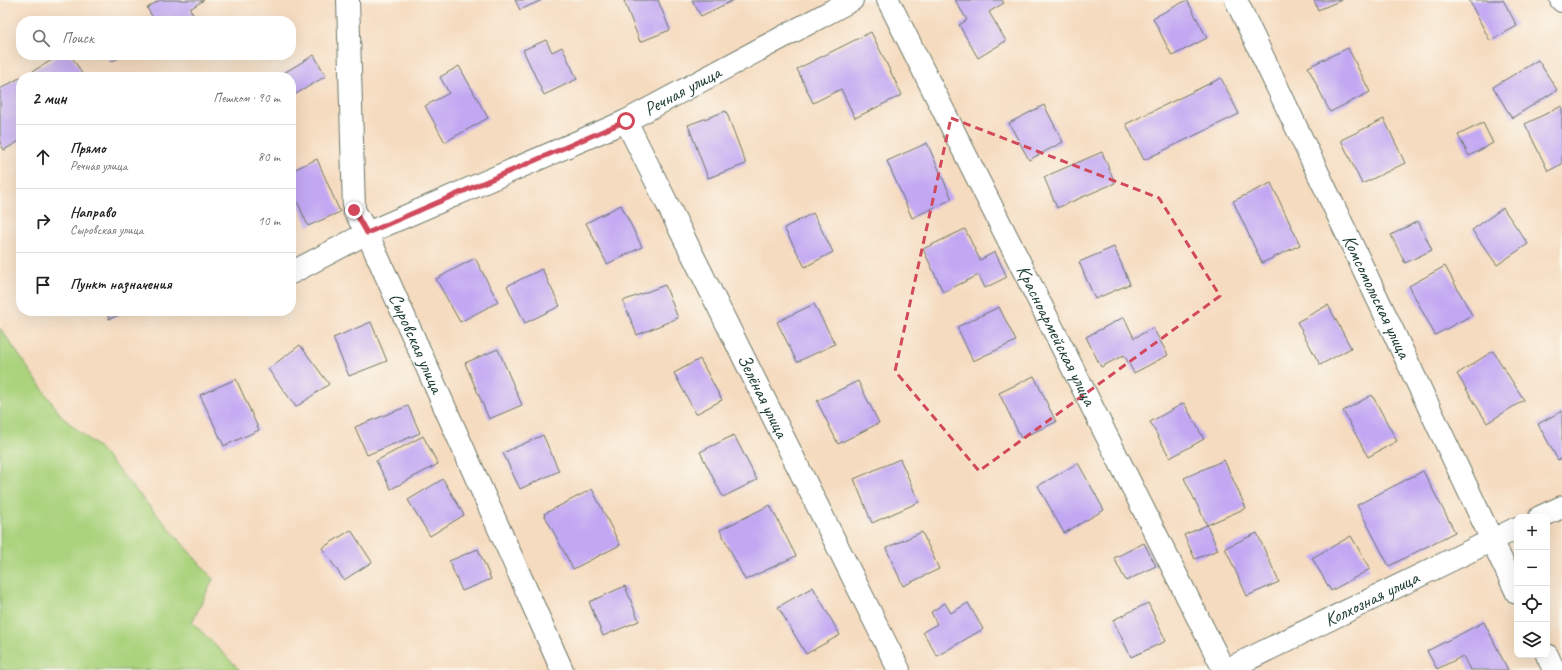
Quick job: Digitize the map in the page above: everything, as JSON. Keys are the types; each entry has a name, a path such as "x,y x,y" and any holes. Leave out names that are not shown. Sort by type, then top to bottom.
{"street":[{"name":"Сыровская улица","path":"348,0 354,210 367,233 562,670"},
{"name":"Речная улица","path":"296,270 367,233 626,121 852,0"},
{"name":"Красноармейская улица","path":"888,0 1225,670"},
{"name":"Комсомольская улица","path":"1236,0 1514,587"},
{"name":"Зелёная улица","path":"626,121 899,670"},
{"path":"1547,514 1562,507"},
{"name":"Колхозная улица","path":"1225,670 1514,529"},
{"path":"1548,658 1554,670"}],"highlighted area":[{"path":"951,118 1159,198 1220,296 979,471 895,371"}],"green space":[{"path":"0,328 62,417 99,448 213,579 192,622 240,670 0,670"}],"building":[{"path":"160,0 204,0 190,9 194,16 152,16 147,8"},
{"path":"515,0 542,0 520,10"},
{"path":"658,0 670,30 640,42 624,1"},
{"path":"692,0 734,0 701,16"},
{"path":"955,0 1002,0 1004,3 989,12 1006,41 978,58 959,25 967,20"},
{"path":"1187,0 1207,38 1172,56 1153,18"},
{"path":"1314,0 1342,0 1318,10"},
{"path":"1469,0 1503,0 1517,26 1490,41"},
{"path":"871,32 902,95 855,118 841,89 813,103 797,69"},
{"path":"546,40 552,52 562,47 577,79 544,95 523,50"},
{"path":"1348,48 1370,92 1330,112 1308,67"},
{"path":"314,55 326,76 296,94 296,72 285,72"},
{"path":"52,60 74,60 81,72 34,72 33,71"},
{"path":"1538,60 1557,90 1512,118 1493,87"},
{"path":"459,66 488,118 445,142 425,106 449,93 440,77"},
{"path":"1221,78 1239,114 1144,160 1126,124"},
{"path":"16,80 16,143 4,150 0,143 0,89"},
{"path":"1044,105 1063,142 1029,160 1009,123"},
{"path":"1562,106 1562,164 1548,171 1525,124"},
{"path":"726,111 746,164 708,178 688,125"},
{"path":"1384,119 1405,163 1362,184 1341,140"},
{"path":"1483,123 1493,143 1469,156 1458,135"},
{"path":"927,143 952,199 912,218 887,161"},
{"path":"1102,152 1115,183 1057,208 1044,177"},
{"path":"317,159 340,212 308,226 296,198 296,169"},
{"path":"1271,183 1300,245 1262,263 1233,201"},
{"path":"621,205 642,247 607,264 586,223"},
{"path":"1503,208 1528,244 1497,265 1472,230"},
{"path":"813,213 833,252 805,267 784,228"},
{"path":"1418,221 1432,250 1405,263 1391,235"},
{"path":"965,229 980,260 995,252 1007,277 985,288 979,275 943,292 923,249"},
{"path":"1114,247 1130,284 1095,299 1079,262"},
{"path":"475,258 498,302 460,322 436,279"},
{"path":"1445,266 1472,315 1435,335 1409,286"},
{"path":"542,269 560,306 525,323 507,286"},
{"path":"665,285 678,318 637,335 623,301"},
{"path":"814,304 835,344 797,362 777,322"},
{"path":"1328,305 1351,348 1320,365 1297,322"},
{"path":"999,307 1016,341 973,361 957,327"},
{"path":"108,316 117,316 109,319"},
{"path":"1124,317 1134,338 1153,328 1168,355 1134,373 1124,355 1101,367 1086,337"},
{"path":"371,322 387,361 349,376 333,338"},
{"path":"300,345 329,384 296,407 268,369"},
{"path":"498,349 522,405 489,419 465,363"},
{"path":"1493,351 1524,400 1487,423 1457,374"},
{"path":"700,359 722,400 696,414 674,373"},
{"path":"1034,376 1056,422 1021,438 999,393"},
{"path":"236,379 259,430 224,446 200,395"},
{"path":"858,381 879,423 838,444 817,401"},
{"path":"1372,395 1397,441 1368,457 1343,411"},
{"path":"1184,403 1204,439 1170,458 1150,422"},
{"path":"408,406 420,433 367,455 355,427"},
{"path":"1562,411 1562,458 1558,460 1538,424"},
{"path":"543,435 559,471 520,489 503,453"},
{"path":"734,435 757,480 723,497 700,452"},
{"path":"423,436 438,464 391,489 376,461"},
{"path":"900,459 919,502 872,523 854,479"},
{"path":"1224,460 1246,508 1207,525 1184,478"},
{"path":"1078,463 1104,510 1064,533 1038,486"},
{"path":"1423,471 1455,532 1389,566 1357,505"},
{"path":"443,479 464,515 430,536 408,500"},
{"path":"592,489 620,545 573,569 544,514"},
{"path":"770,505 796,556 745,580 720,530"},
{"path":"1207,525 1218,550 1195,559 1184,535"},
{"path":"351,530 372,562 344,580 322,548"},
{"path":"922,532 939,569 903,586 886,548"},
{"path":"1257,533 1279,582 1247,596 1225,548"},
{"path":"1351,536 1370,569 1331,591 1312,558"},
{"path":"1144,543 1156,566 1126,581 1114,558"},
{"path":"478,549 491,579 462,591 449,561"},
{"path":"625,586 639,621 603,636 589,602"},
{"path":"813,587 840,635 806,654 778,607"},
{"path":"945,603 951,613 968,603 983,629 937,656 923,632 937,624 931,612"},
{"path":"1148,603 1166,641 1131,657 1113,620"},
{"path":"1484,622 1508,670 1470,670 1463,656 1437,669 1427,651"}],"route":[{"path":"354,210 367,233 626,121"}]}
